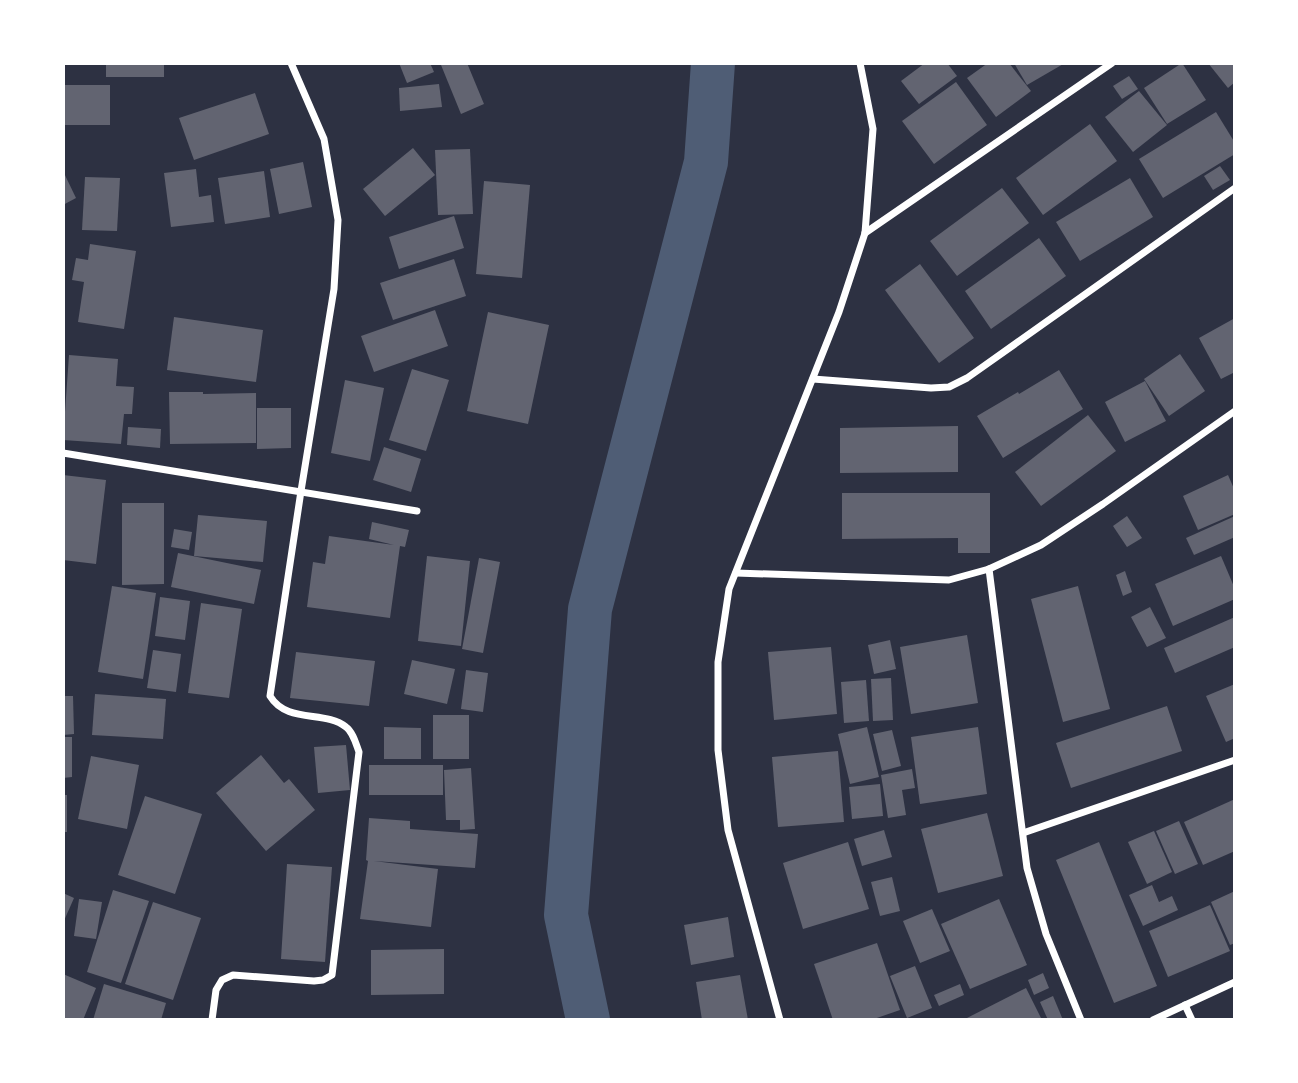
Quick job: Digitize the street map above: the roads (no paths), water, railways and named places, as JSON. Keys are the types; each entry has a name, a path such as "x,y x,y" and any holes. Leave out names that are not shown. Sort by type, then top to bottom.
{"street":[{"path":"212,1020 216,990 222,980 233,975 314,982 332,975 359,752 346,727 333,721 285,710 275,704 270,696 334,289 338,220 324,139 291,63"},
{"path":"780,1020 728,830 718,750 718,662 729,589 839,312 865,233 873,129 860,63"},
{"path":"865,233 1112,63"},
{"path":"813,379 949,387 967,378 1235,188"},
{"path":"736,573 949,580 989,569 1041,545 1233,412 1235,422"},
{"path":"63,453 418,511"},
{"path":"989,569 1027,868 1046,934 1081,1020"},
{"path":"1023,833 1235,760"},
{"path":"1153,1020 1235,982"},
{"path":"1185,1005 1192,1020"}],"waterway":[{"path":"588,1020 566,915 590,609 706,162 713,63"}]}
